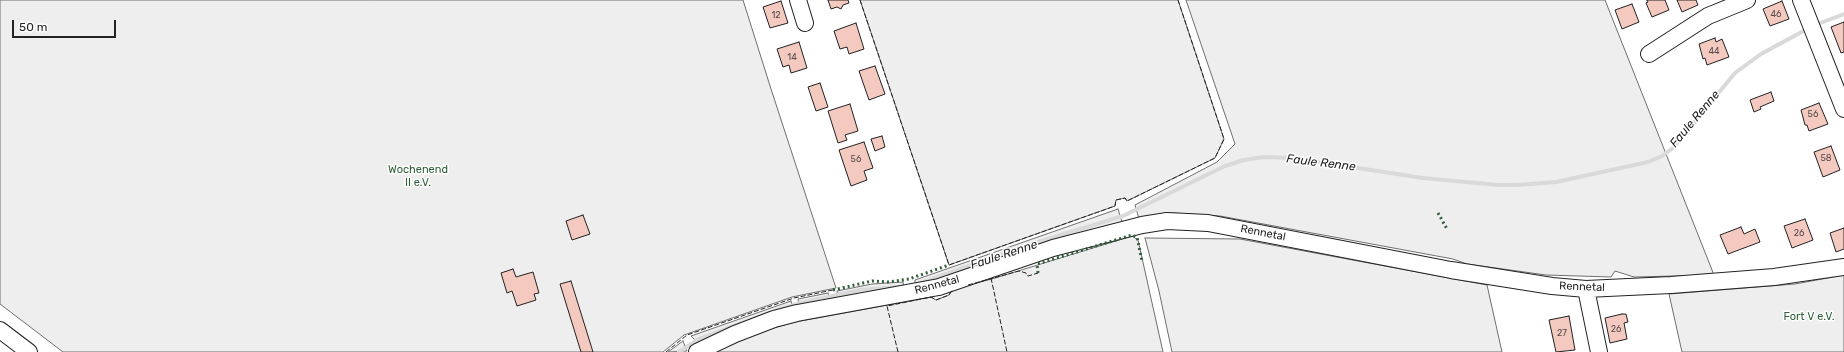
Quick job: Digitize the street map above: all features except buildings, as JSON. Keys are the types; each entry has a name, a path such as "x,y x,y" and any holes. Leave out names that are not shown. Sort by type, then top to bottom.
{"street":[{"path":"798,0 805,23"},
{"path":"1649,54 1708,16 1747,0"},
{"path":"1803,7 1844,109"},
{"name":"Rennetal","path":"697,352 735,334 774,319 796,313 939,287 1034,254 1136,226 1167,221 1208,223 1451,270 1552,286 1586,289 1766,278 1844,267"},
{"path":"1586,289 1599,352"},
{"path":"0,330 29,352"}],"green space":[{"name":"Wochenend II e.V.","path":"0,0 743,0 836,288 792,297 684,335 663,352 63,352 0,304"},
{"path":"860,0 1178,0 1224,139 1215,158 1127,201 1125,198 1116,200 1115,206 949,265"},
{"path":"1186,0 1605,0 1714,275 1634,277 1615,271 1611,277 1546,275 1467,264 1453,259 1220,216 1173,213 1139,219 1135,205 1217,162 1235,144"},
{"path":"1118,209 1123,225 915,287 915,280"},
{"path":"1132,236 1138,240 1163,352 714,352 752,334 795,322 931,297 936,300 949,295 952,289 992,279"},
{"path":"1145,238 1240,239 1487,285 1502,352 1172,352 1159,291"},
{"name":"Fort V e.V.","path":"1844,275 1844,352 1682,352 1669,294 1795,284"},
{"path":"903,282 904,288 838,300 837,291 872,284"},
{"path":"828,293 830,300 799,307 798,299"},
{"path":"791,301 793,310 700,345 691,336"},
{"path":"683,341 687,351 668,352"}],"waterway":[{"name":"Faule Renne","path":"1815,25 1844,14"},
{"name":"Faule Renne","path":"918,284 1025,246 1123,216 1225,166 1244,160 1264,157 1293,158 1423,178 1498,185 1556,182 1648,162 1662,156 1673,148 1735,73 1761,54 1809,28"},
{"name":"Faule Renne","path":"775,311 800,303 860,290 899,287"},
{"name":"Faule Renne","path":"679,352 699,339 768,313"}],"hedge":[{"path":"1438,213 1447,229"},
{"path":"1038,273 1037,264 1132,235 1137,237 1142,261"},
{"path":"833,290 872,281 889,282 909,279 949,265"}],"fence":[{"path":"860,0 949,265 1115,206 1116,200 1125,198 1127,201 1215,158 1224,139 1178,0"},
{"path":"968,285 1019,271 1026,273 1028,276 1038,273"},
{"path":"991,278 1007,352"},
{"path":"898,352 887,306 931,297 936,300 949,295 953,289"},
{"path":"666,352 687,335 794,298 833,290"}]}
